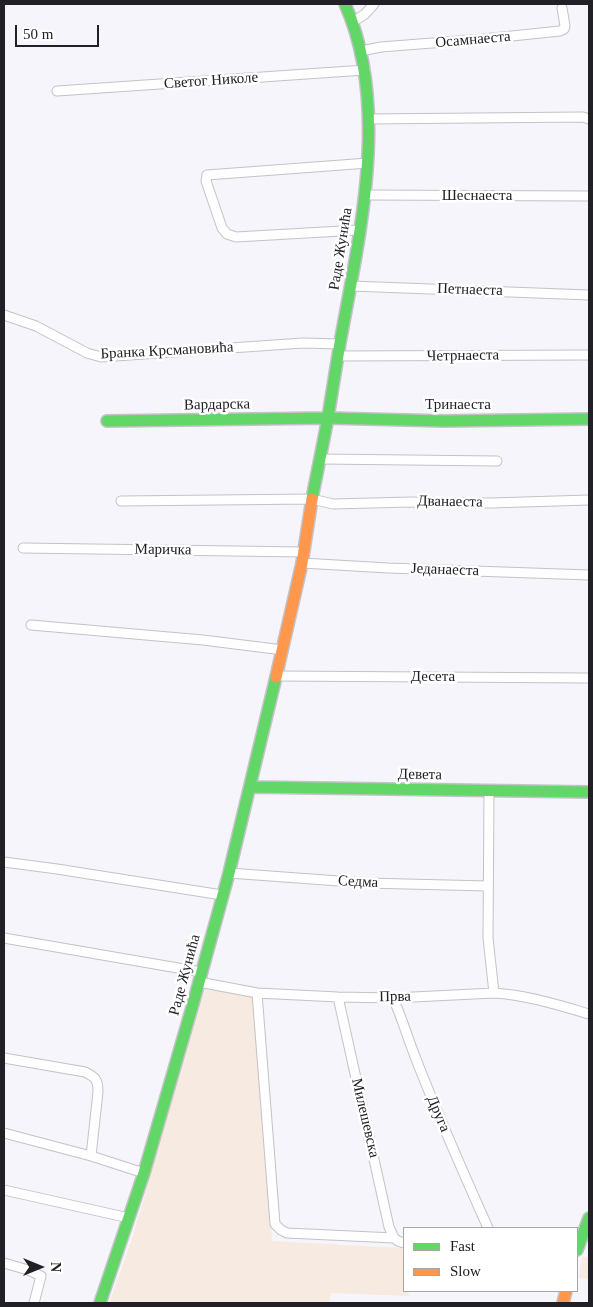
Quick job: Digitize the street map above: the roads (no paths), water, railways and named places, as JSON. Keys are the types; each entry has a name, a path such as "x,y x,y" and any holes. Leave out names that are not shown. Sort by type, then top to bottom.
{"main road":[{"name":"Раде Жунића","path":"100,1303 144,1173 229,873 283,650 303,557 350,286 365,195 368,163 368,119 364,70 361,51 346,4"},
{"name":"Тринаеста","path":"328,418 444,421 589,418"},
{"name":"Вардарска","path":"107,421 328,418"},
{"name":"Девета","path":"250,788 589,792"},
{"path":"578,1247 589,1218"}],"street":[{"path":"353,22 365,14 374,4"},
{"name":"Осамнаеста","path":"361,51 560,31 565,26 562,8"},
{"name":"Светог Николе","path":"58,91 364,70"},
{"path":"368,119 583,117 589,119"},
{"path":"359,230 236,236 227,234 222,228 206,181 207,175 368,163"},
{"name":"Шеснаеста","path":"365,195 589,196"},
{"name":"Петнаеста","path":"350,286 589,295"},
{"name":"Бранка Крсмановића","path":"4,315 36,326 87,353 102,357 303,343 340,344"},
{"name":"Четрнаеста","path":"338,356 589,355"},
{"path":"320,458 497,461"},
{"path":"121,501 312,499"},
{"name":"Дванаеста","path":"312,499 333,504 589,500"},
{"name":"Маричка","path":"23,548 303,557"},
{"name":"Једанаеста","path":"303,557 388,568 589,575"},
{"path":"31,625 203,640 283,650"},
{"name":"Десета","path":"276,676 589,678"},
{"path":"489,791 488,938 494,993"},
{"path":"4,862 222,895"},
{"name":"Седма","path":"229,873 366,883 488,886"},
{"name":"Прва","path":"4,938 200,977 257,993 393,998 494,993 511,994 589,1014"},
{"path":"257,993 275,1224 287,1233 394,1238 403,1243"},
{"name":"Милешевска","path":"338,997 394,1238"},
{"name":"Друга","path":"393,998 436,1110 488,1227"},
{"path":"4,1058 84,1072 96,1079 98,1092 91,1156"},
{"path":"4,1133 91,1156 144,1173"},
{"path":"4,1190 129,1218"},
{"path":"4,1263 42,1276 34,1303"}]}
